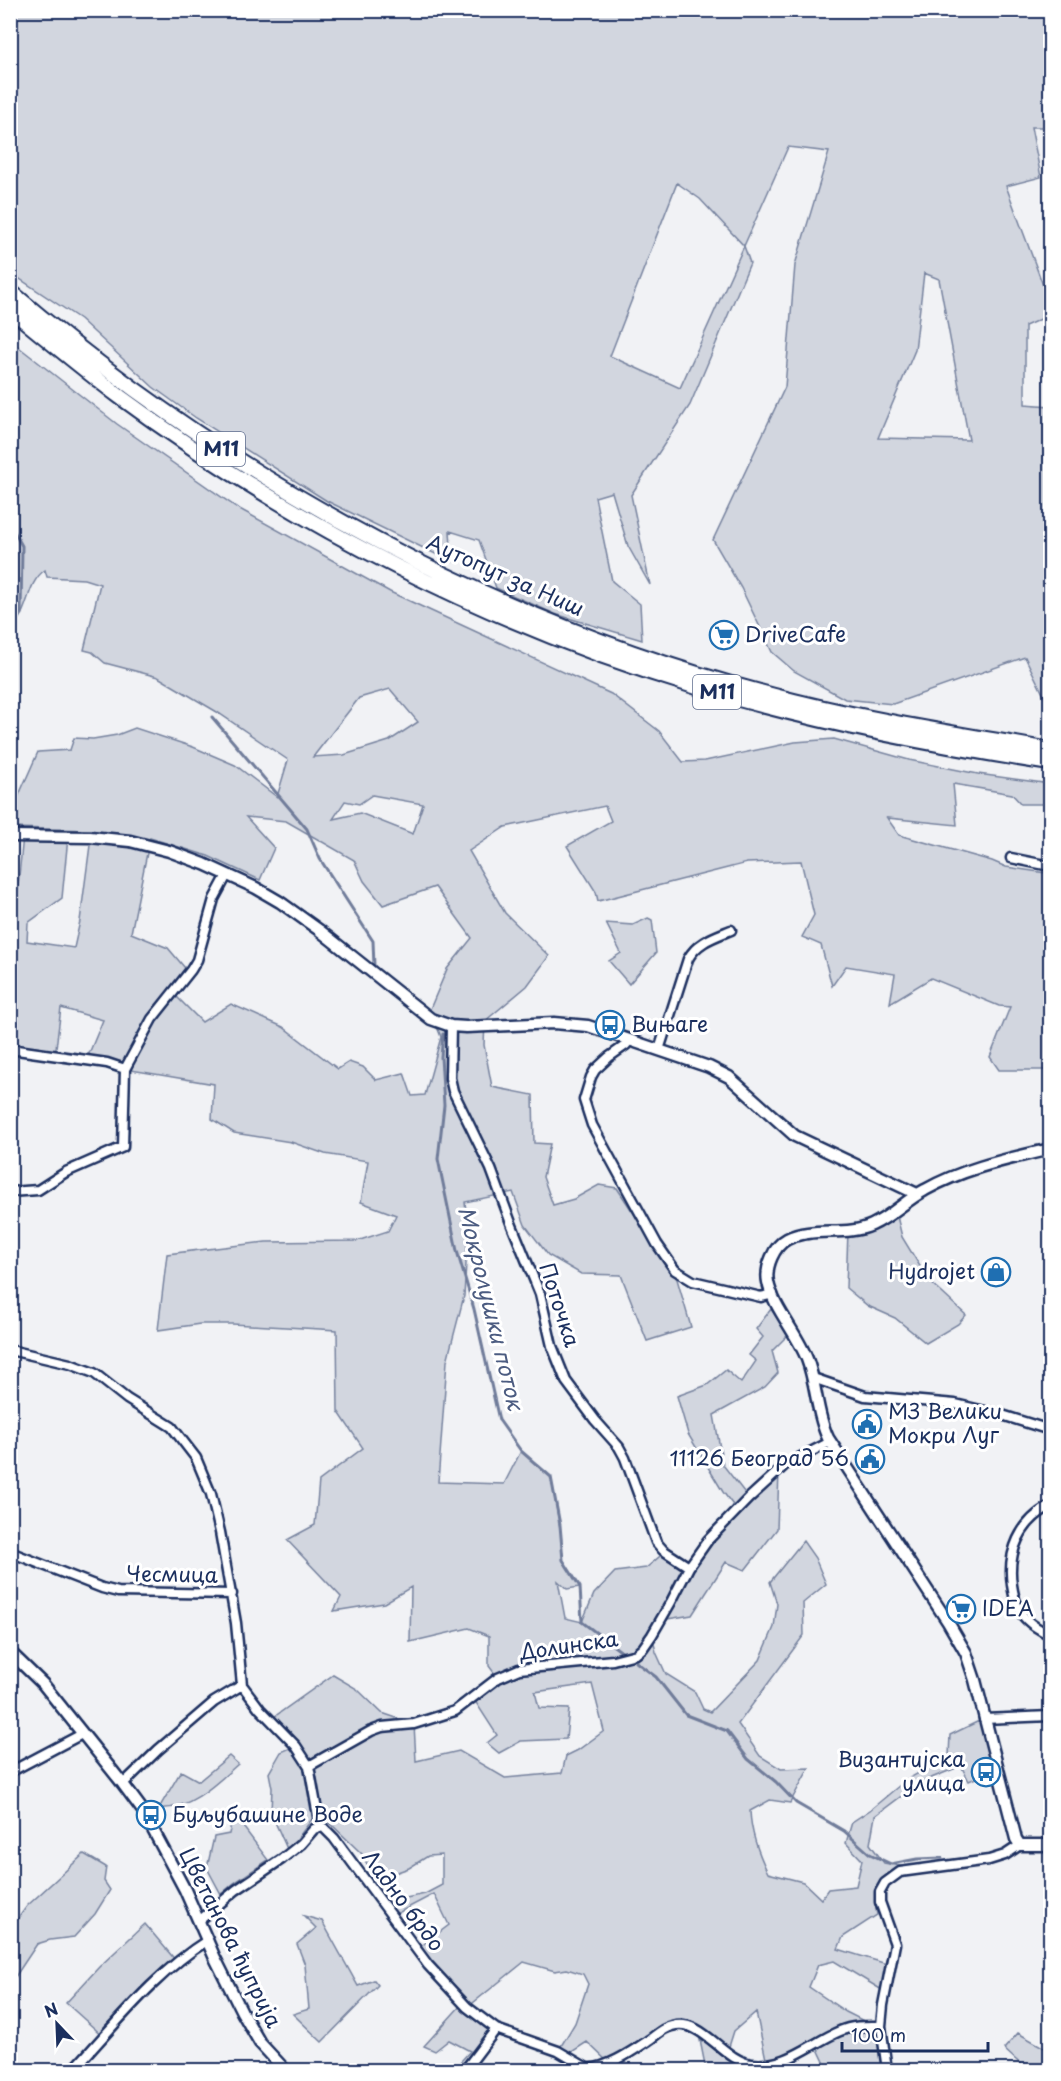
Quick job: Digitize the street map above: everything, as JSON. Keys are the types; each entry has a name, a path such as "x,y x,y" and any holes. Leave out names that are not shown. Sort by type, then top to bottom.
{"highway":[{"name":"Аутопут за Ниш","path":"10,291 111,373 208,441 303,501 452,578 585,634 722,681 840,711 948,733 1050,750"},
{"name":"Аутопут за Ниш","path":"10,309 119,396 247,483 371,553 490,610 591,650 698,687 777,709 948,746 1050,763"}],"street":[{"path":"10,836 90,837 130,841 184,856 280,902 319,930 423,1015 441,1024 485,1027 565,1023 588,1026 722,1072 795,1136 917,1194"},
{"path":"1011,858 1049,864"},
{"path":"10,1192 38,1190 66,1172 122,1148 125,1069 152,1019 197,960 214,899 227,875"},
{"path":"659,1050 688,959 693,950 700,944 731,930"},
{"name":"Поточка","path":"451,1026 450,1078 453,1091 491,1169 514,1233 540,1294 552,1346 566,1381 595,1420 619,1447 629,1467 656,1542 663,1550 689,1567"},
{"path":"630,1040 595,1070 584,1100 592,1125 651,1235 670,1264 693,1281 761,1297 772,1294"},
{"path":"10,1049 107,1063 125,1069"},
{"path":"1020,1845 1016,1839 975,1680 958,1638 830,1442 819,1418 813,1378 800,1342 772,1294 767,1279 775,1250 783,1241 803,1234 848,1231 867,1227 896,1212 917,1194 951,1177 976,1168 1050,1149"},
{"path":"10,1350 60,1361 94,1372 127,1399 175,1430 196,1458 208,1486 232,1594 242,1685 260,1709 296,1746 309,1766 320,1827 314,1829 287,1855 236,1890 200,1920"},
{"path":"813,1378 865,1396 956,1404 1050,1430"},
{"name":"Долинска","path":"309,1766 371,1731 382,1727 414,1724 455,1711 508,1672 613,1660 636,1654 643,1648 661,1620 689,1567 708,1540 776,1473 796,1459 830,1442"},
{"path":"1050,1506 1036,1515 1021,1533 1014,1548 1010,1569 1015,1600 1022,1613 1031,1623 1050,1635"},
{"name":"Чесмица","path":"10,1552 102,1588 118,1592 232,1594"},
{"name":"Цветанова ћуприја","path":"10,1652 43,1684 123,1784 155,1833 200,1920 225,1978 251,2029 264,2048 285,2070"},
{"path":"123,1784 158,1750 222,1695 242,1685"},
{"path":"984,1719 1050,1716"},
{"path":"10,1772 82,1734"},
{"name":"Ладно брдо","path":"320,1827 334,1838 428,1965 467,2007 496,2028 558,2051 590,2069 609,2063 667,2028 682,2024 698,2030 744,2063 762,2064 783,2061 842,2030 856,2026 881,2026"},
{"path":"887,2070 881,2026 895,1944 880,1902 880,1892 885,1883 892,1875 900,1872 989,1860 1005,1855 1020,1845 1050,1845"},
{"path":"73,2070 150,1986 192,1950 208,1940"},
{"path":"465,2070 496,2028"},
{"path":"783,2061 785,2070"}],"shaded area":[{"path":"10,11 1042,11 1050,39 1050,138 1048,127 1031,127 1041,177 1006,186 1050,304 1050,315 1025,326 1025,404 1050,406 1050,708 1025,657 893,704 845,699 794,671 772,652 741,588 713,540 785,387 795,265 829,152 788,147 744,246 750,263 690,405 631,495 650,585 628,546 612,492 595,497 612,581 640,604 642,640 555,614 496,588 479,540 450,531 452,562 327,501 196,418 153,387 80,319 11,273","holes":["677,183 700,199 744,246 680,388 610,356","924,273 939,279 969,440 878,438 915,350"]},
{"path":"11,341 117,424 236,507 390,592 611,694 659,731 683,762 705,761 795,742 834,739 909,760 978,774 1050,784 1050,804 1021,804 1012,794 953,784 957,825 887,818 899,835 1006,867 1046,873 1050,876 1048,1070 999,1070 990,1057 1010,1007 999,1006 931,978 890,1003 895,974 846,966 832,986 821,945 802,937 814,915 801,861 747,863 598,901 596,892 567,846 611,821 605,806 505,827 469,851 505,913 549,956 527,986 485,1021 484,1045 492,1087 533,1095 534,1143 550,1144 543,1177 553,1205 574,1199 599,1185 617,1188 677,1279 691,1327 647,1341 621,1275 581,1274 548,1255 525,1225 513,1192 465,1202 468,1231 464,1296 447,1361 438,1482 504,1484 521,1451 551,1477 563,1560 580,1587 567,1589 558,1581 565,1618 582,1622 594,1594 615,1572 646,1568 665,1552 689,1566 718,1529 779,1471 777,1529 745,1570 726,1562 692,1615 661,1620 652,1635 656,1652 666,1674 695,1692 703,1709 710,1712 760,1660 774,1627 777,1604 770,1582 803,1541 815,1558 826,1584 803,1603 804,1635 738,1724 760,1756 781,1769 809,1768 790,1803 770,1800 750,1811 756,1843 768,1873 803,1882 821,1899 828,1889 856,1886 862,1860 846,1843 852,1822 906,1780 949,1756 950,1735 979,1721 989,1734 998,1768 969,1781 961,1766 919,1783 875,1816 870,1844 884,1863 901,1866 879,1886 875,1898 877,1915 843,1937 838,1949 890,1965 882,1990 834,1961 818,1965 809,1987 846,2012 864,2021 857,2026 881,2026 887,2070 828,2070 816,2045 767,2064 756,2012 734,2031 727,2053 698,2030 682,2024 609,2063 587,2042 567,2055 558,2051 575,2023 588,1984 583,1974 567,1969 555,1971 524,1962 468,2007 496,2029 464,2070 453,2070 470,2051 449,2040 435,2051 424,2046 463,2003 416,1950 449,1925 434,1894 396,1914 387,1902 425,1894 442,1885 442,1855 428,1856 409,1868 386,1876 379,1875 368,1866 362,1854 331,1824 312,1819 288,1851 271,1813 272,1788 269,1773 281,1752 298,1745 274,1717 333,1675 357,1689 382,1713 414,1724 416,1761 459,1751 505,1778 562,1773 566,1756 604,1731 592,1684 535,1692 539,1708 569,1709 566,1739 521,1741 499,1753 487,1743 497,1735 473,1698 498,1678 489,1666 489,1636 469,1628 410,1642 411,1587 384,1603 334,1611 341,1597 287,1540 315,1525 319,1481 363,1448 338,1411 337,1330 200,1324 158,1330 167,1254 266,1242 357,1241 388,1231 396,1215 361,1202 368,1161 325,1154 291,1142 234,1133 212,1119 214,1084 125,1069 173,993 202,1022 231,1004 283,1027 338,1069 349,1062 363,1067 376,1080 404,1073 412,1096 425,1095 441,1037 430,1009 447,969 472,938 435,887 383,905 364,881 354,860 286,821 246,817 274,848 260,880 208,856 150,838 131,933 168,948 185,968 149,1018 125,1064 88,1056 103,1020 61,1008 55,1056 12,1049 14,955 11,954 11,916 15,916 23,836 68,837 62,898 28,923 27,941 74,948 80,921 92,830 11,828 11,813 38,752 70,750 74,738 93,739 117,735 135,728 193,747 235,765 277,797 288,760 217,712 158,677 105,663 92,652 84,650 100,584 84,579 47,577 45,570 34,583 22,614 11,627","holes":["390,689 418,722 389,741 344,755 313,757 359,698","372,795 423,804 413,834 360,813 333,819 345,801 359,804"]},
{"path":"648,918 652,920 656,953 629,984 609,961 621,953 606,923 633,925"},
{"path":"896,1212 902,1237 929,1281 966,1315 958,1324 926,1343 895,1318 868,1306 846,1288 848,1231"},
{"path":"771,1309 788,1335 772,1351 778,1373 765,1387 714,1415 723,1465 748,1497 736,1509 688,1434 677,1396 707,1385 726,1370 741,1383 756,1361 749,1355 763,1337 756,1329"},
{"path":"229,1756 238,1764 212,1787 181,1805 159,1808 181,1771 199,1781"},
{"path":"238,1820 268,1860 221,1894 207,1868 214,1837 229,1834 231,1824"},
{"path":"84,1854 106,1867 104,1881 110,1890 95,1914 74,1937 37,1944 11,1983 11,1920 14,1924 27,1906"},
{"path":"304,1916 322,1921 358,1986 374,1980 378,1985 322,2042 293,2014 309,2009 305,1965 297,1944 316,1928"},
{"path":"145,1924 177,1962 104,2037 66,2003 99,1967"},
{"path":"698,2032 702,2042 704,2041 734,2065 759,2070 706,2070"},
{"path":"1018,2033 1050,2051 1050,2070 1027,2070 1004,2049"}],"waterway":[{"name":"Мокролушки поток","path":"10,524 22,546 21,614"},
{"name":"Мокролушки поток","path":"212,717 307,829 320,859 373,941 374,966"},
{"name":"Мокролушки поток","path":"443,1034 441,1057 444,1105 438,1159 457,1251 474,1309 499,1420 521,1451 551,1477 560,1525 563,1560 580,1587 582,1622 623,1653"},
{"path":"636,1662 656,1677 686,1715 727,1731 748,1759 776,1782 796,1803 844,1831 870,1854 891,1864 917,1859 942,1858"}],"place":[{"name":"DriveCafe","path":"724,635"},
{"name":"Вињаге","path":"610,1025"},
{"name":"Hydrojet","path":"996,1272"},
{"name":"МЗ Велики Мокри Луг","path":"867,1424"},
{"name":"11126 Београд 56","path":"870,1459"},
{"name":"IDEA","path":"961,1609"},
{"name":"Византијска улица","path":"986,1772"},
{"name":"Буљубашине Воде","path":"151,1815"}]}
